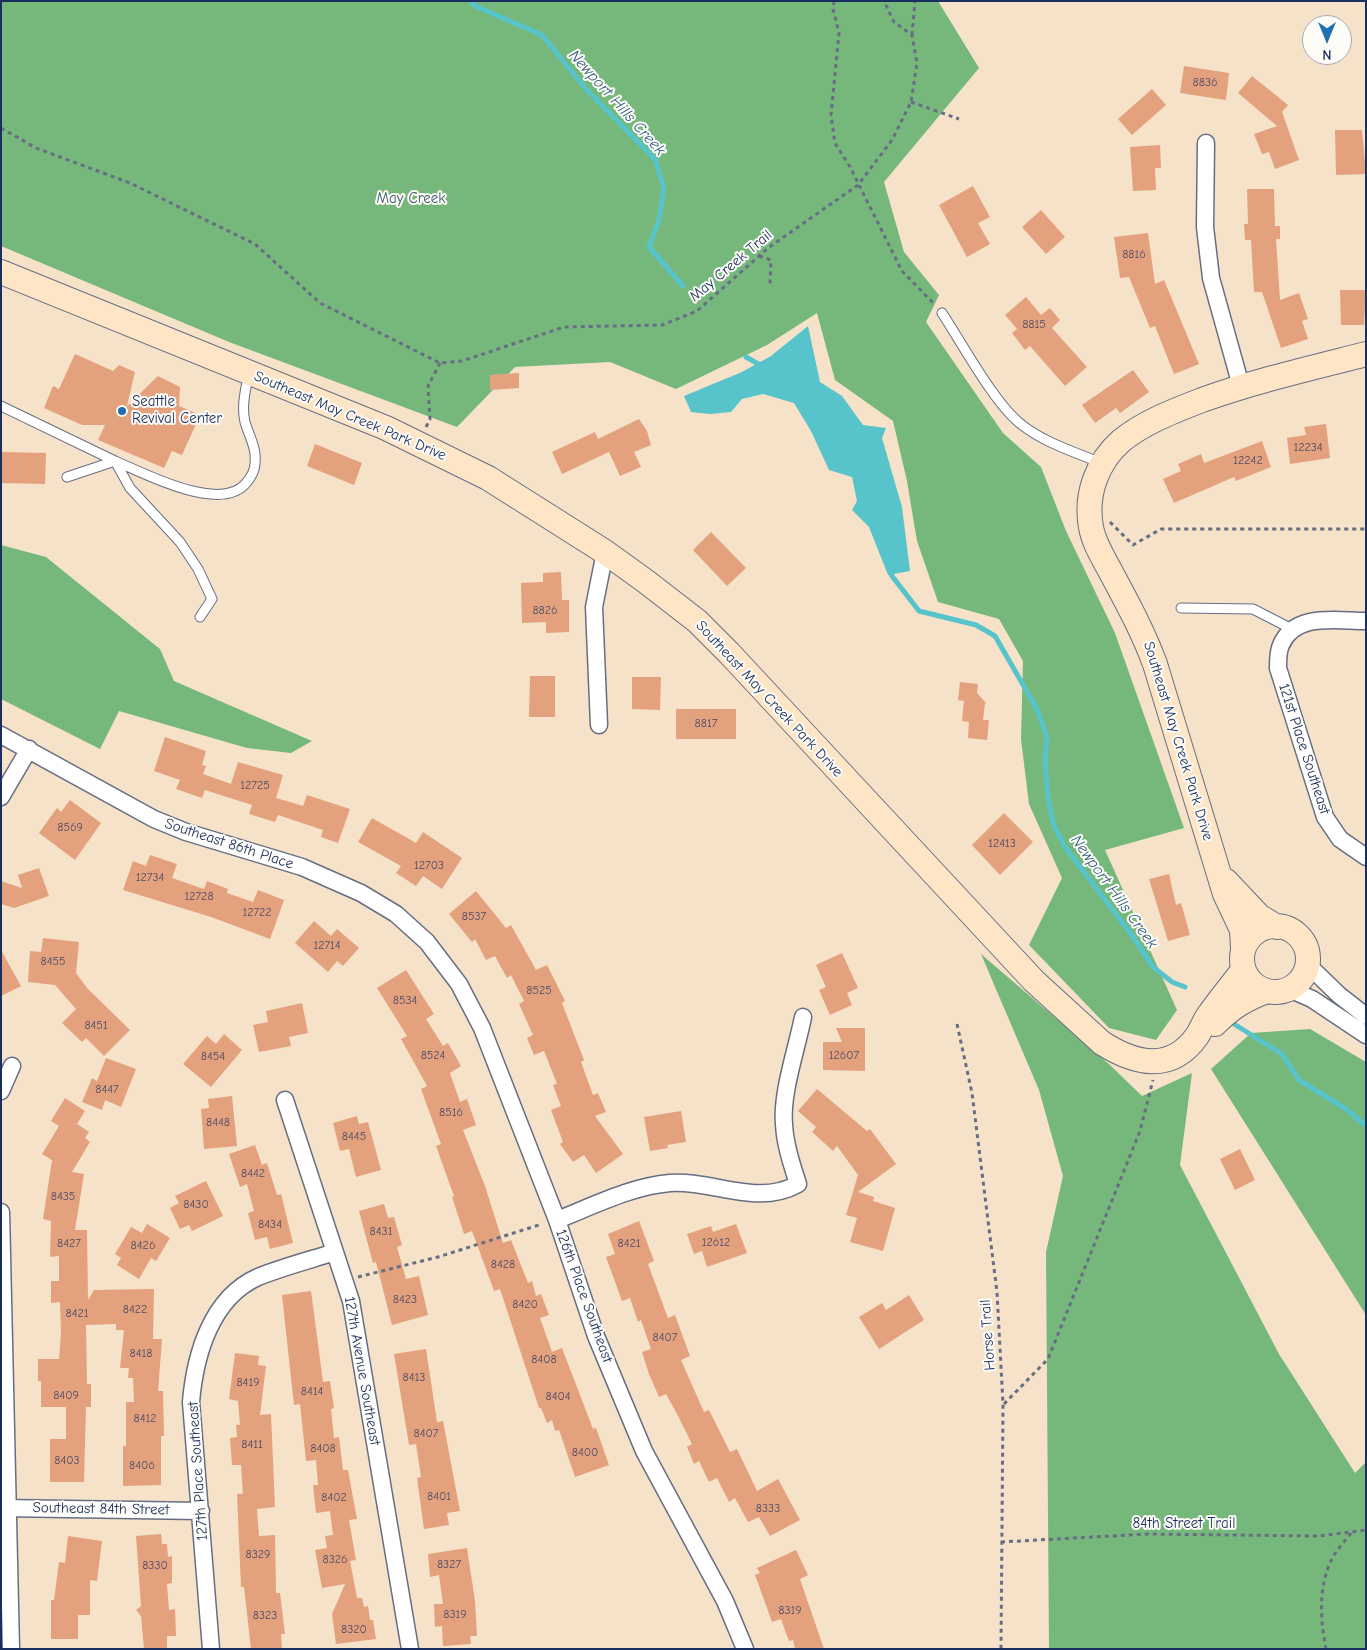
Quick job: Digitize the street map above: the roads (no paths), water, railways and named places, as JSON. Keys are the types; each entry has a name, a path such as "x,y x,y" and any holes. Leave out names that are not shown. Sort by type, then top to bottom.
{"street":[{"path":"1206,143 1205,227 1211,278 1241,386"},
{"name":"Southeast May Creek Park Drive","path":"1,272 386,428 488,478 605,552 697,621 1028,974 1082,1025 1102,1043 1129,1059 1157,1061 1170,1058 1188,1047 1197,1036 1243,959 1242,930 1225,894 1144,634 1096,543 1091,527 1089,504 1093,483 1102,463 1120,442 1144,425 1175,410 1241,386 1366,354"},
{"path":"599,725 594,607 605,552"},
{"path":"1290,628 1307,621 1366,621"},
{"name":"121st Place Southeast","path":"1290,628 1280,646 1278,668 1325,817 1340,838 1366,857"},
{"name":"Southeast 86th Place","path":"1,735 30,749 154,819 186,832 302,867 361,893 396,914 427,942"},
{"path":"1,797 30,749"},
{"name":"Southeast May Creek Park Drive","path":"1220,874 1259,916 1278,927"},
{"path":"1278,990 1298,983 1307,964 1307,953 1300,939 1288,929 1278,927 1257,932 1249,939 1243,959 1249,980 1257,987 1278,990 1312,999 1366,1035"},
{"name":"126th Place Southeast","path":"427,942 459,984 482,1028 557,1220 596,1336 644,1451 725,1601 745,1649"},
{"path":"1307,964 1339,995 1366,1016"},
{"name":"Southeast May Creek Park Drive","path":"1197,1036 1211,1028 1228,1010 1247,998 1278,990"},
{"path":"557,1220 637,1190 670,1183 694,1183 756,1195 785,1192 798,1184 788,1152 784,1123 785,1100 803,1017"},
{"path":"1,1091 12,1066"},
{"name":"127th Avenue Southeast","path":"285,1100 351,1301 410,1649"},
{"path":"1,1212 4,1508 11,1649"},
{"name":"127th Place Southeast","path":"211,1649 191,1402 195,1371 207,1330 227,1301 240,1289 258,1278 335,1252"},
{"name":"Southeast 84th Street","path":"4,1508 201,1510"}],"lane":[{"path":"942,313 1001,403 1021,425 1052,442 1102,463"},
{"path":"1,406 115,461 172,485 202,494 228,494 244,485 255,470 255,452 244,421 244,402 249,372"},
{"path":"67,477 115,461"},
{"path":"115,461 130,488 160,519 198,569 212,599 200,617"},
{"path":"1181,608 1253,609 1290,628"}],"water":[{"path":"808,326 820,382 842,396 863,425 886,428 882,438 902,507 910,571 888,575 869,527 852,510 857,501 852,477 829,470 811,431 794,403 763,394 742,399 731,412 710,414 691,412 684,396 742,372 771,356"}],"waterway":[{"name":"Newport Hills Creek","path":"471,1 475,6 542,35 586,89 655,159 664,188 659,220 649,247 683,286"},
{"name":"Newport Hills Creek","path":"746,357 762,366"},
{"name":"Newport Hills Creek","path":"889,569 892,576 919,611 976,625 995,636 1037,709 1047,737 1045,760 1048,796 1053,823 1065,847 1131,934 1153,967 1172,982 1185,987"},
{"name":"Newport Hills Creek","path":"1234,1024 1282,1054 1299,1080 1346,1109 1366,1126"}],"place":[{"name":"Seattle Revival Center","path":"122,411"}],"park label":[{"name":"May Creek","path":"411,199"}]}
